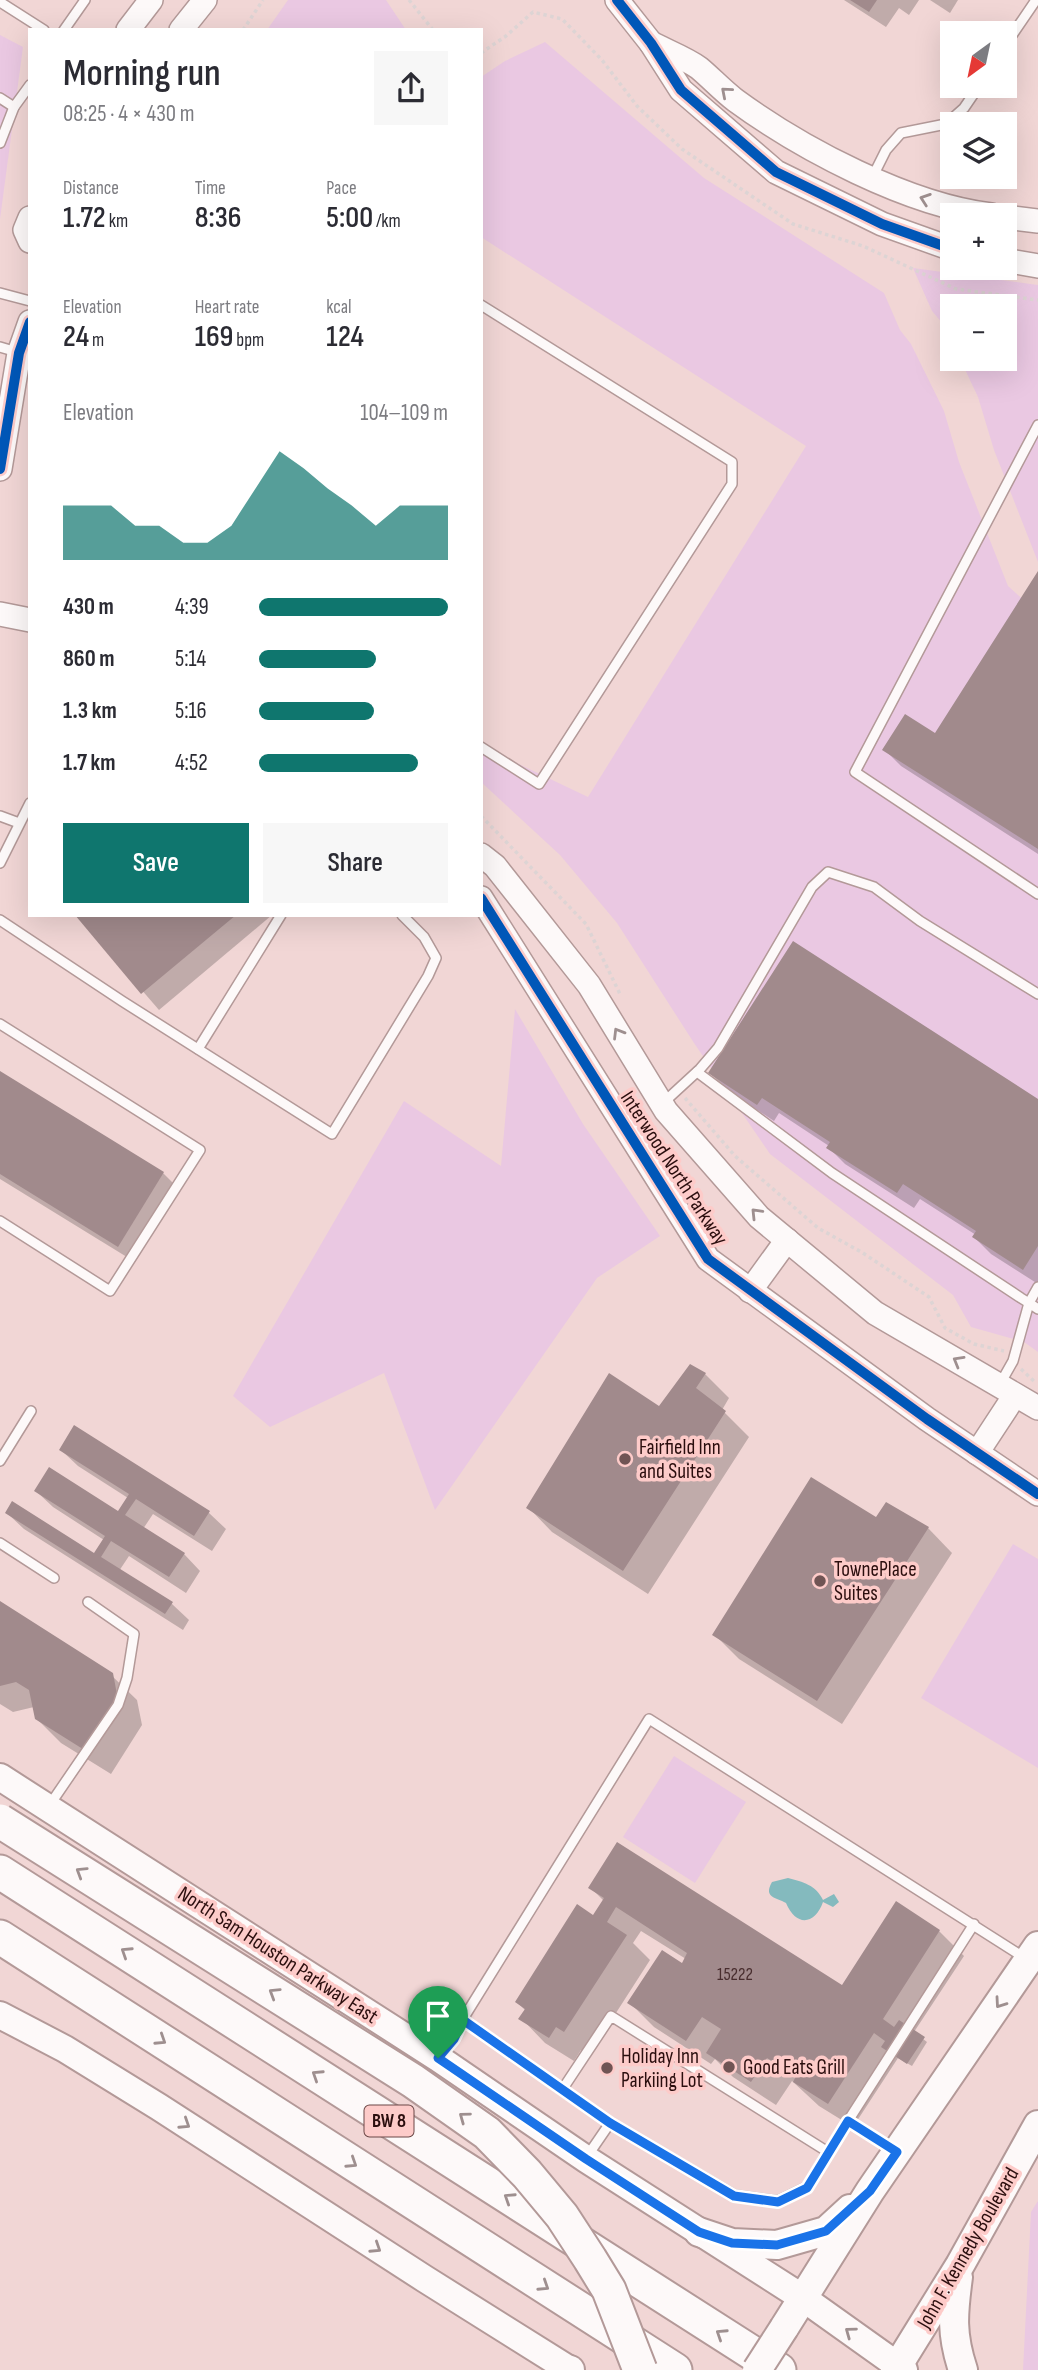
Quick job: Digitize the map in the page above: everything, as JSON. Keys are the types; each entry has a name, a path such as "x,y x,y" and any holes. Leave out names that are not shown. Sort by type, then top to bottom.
{"highway":[{"path":"0,1821 414,2081 487,2133 527,2174 562,2216 583,2248 610,2290 640,2370"},
{"name":"BW 8","path":"0,1872 779,2370"},
{"name":"BW 8","path":"0,1937 675,2370"}],"main road":[{"name":"North Sam Houston Parkway East","path":"0,1777 438,2058 586,2159 803,2298 899,2369"},
{"path":"757,2370 870,2191 1033,1953"},
{"path":"0,2015 65,2049 159,2107 570,2370"},
{"name":"John F. Kennedy Boulevard","path":"899,2369 1038,2125"},
{"path":"699,2232 732,2243 777,2245 797,2241 826,2231 870,2191"},
{"path":"960,2265 953,2316 955,2345 963,2370"}],"street":[{"path":"129,28 150,0"},
{"path":"183,28 205,0"},
{"path":"617,0 651,43 681,90 776,172 882,224 940,245"},
{"path":"651,43 697,67 734,99 795,138 896,189 940,204"},
{"path":"1017,219 1038,221"},
{"path":"1017,262 1038,266"},
{"path":"0,469 9,350 28,325"},
{"path":"0,614 28,620"},
{"name":"Interwood North Parkway","path":"483,857 495,866 589,985 662,1104 758,1217 875,1313 1038,1408"},
{"name":"Interwood North Parkway","path":"483,901 708,1259 927,1419 1038,1494"},
{"path":"750,1291 787,1240"},
{"path":"977,1453 1008,1390"}],"lane":[{"path":"65,28 85,0"},
{"path":"1017,28 1036,0"},
{"path":"0,2 41,28"},
{"path":"0,143 14,107 28,88"},
{"path":"0,98 14,107"},
{"path":"872,178 886,150 901,134 946,124 964,108 970,98"},
{"path":"0,293 28,300"},
{"path":"483,306 732,462 732,484 539,784 483,748"},
{"path":"1038,425 855,772 1038,894"},
{"path":"0,863 28,807"},
{"path":"0,816 19,823"},
{"path":"662,1104 697,1072 718,1048 812,887 828,872 874,887 920,921 1038,994"},
{"path":"198,1049 280,917"},
{"path":"0,920 332,1134 428,976 436,958 424,937 404,917"},
{"path":"0,1024 200,1150 110,1291 0,1221"},
{"path":"697,1072 832,1173 1038,1309"},
{"path":"1008,1390 1029,1303 1038,1287"},
{"path":"0,1461 31,1411"},
{"path":"0,1543 54,1578"},
{"path":"48,1808 118,1705 134,1647 134,1634 88,1602"},
{"path":"438,2058 454,2039 463,2020 649,1719 974,1924 1033,1953"},
{"path":"463,2020 610,2123 734,2196 778,2202 807,2188 974,1924"},
{"path":"562,2090 611,2016 828,2152"},
{"path":"848,2121 897,2152"},
{"path":"586,2159 610,2123"}],"path":[{"path":"244,28 263,0"},
{"path":"409,0 431,28"}],"shaded area":[{"path":"288,0 386,0 405,28 268,28"},
{"path":"0,35 23,47 0,219"},
{"path":"545,42 704,178 884,293 900,330 911,344 944,411 959,462 1008,586 1038,613 1038,1352 1024,1342 971,1327 953,1295 770,1154 617,923 560,855 483,784 483,747 588,797 806,446 483,238 483,76 505,61"},
{"path":"913,268 940,272 940,280 1001,280 1038,285 1038,562 994,450 978,397 966,371 1017,371 1017,294 940,294 940,320 932,311"},
{"path":"515,1009 583,1124 660,1236 597,1278 435,1510 384,1373 270,1427 233,1396 404,1101 501,1166"},
{"path":"1013,1544 1038,1559 1038,1768 921,1698"},
{"path":"674,1756 746,1802 695,1883 623,1837"},
{"path":"1038,2201 1038,2370 1023,2370 1031,2212"}],"water":[{"path":"788,1878 813,1888 823,1900 834,1894 839,1902 833,1907 823,1902 820,1910 810,1919 800,1919 790,1911 786,1903 772,1896 769,1891 772,1882"}],"building":[{"path":"850,0 877,0 869,12"},
{"path":"1038,571 1038,849 882,750 905,714 935,733"},
{"path":"77,917 234,917 141,994"},
{"path":"793,941 1038,1099 1038,1246 1023,1270 972,1237 976,1231 903,1184 897,1193 826,1148 830,1142 762,1098 757,1105 708,1073"},
{"path":"0,1071 164,1172 118,1247 0,1174"},
{"name":"Fairfield Inn and Suites","path":"690,1364 706,1373 696,1388 726,1411 623,1571 526,1508 609,1373 659,1406"},
{"path":"74,1425 210,1511 194,1536 136,1499 125,1515 185,1553 169,1577 111,1541 101,1557 173,1602 165,1614 5,1513 12,1501 94,1553 105,1536 34,1491 49,1467 118,1511 129,1494 59,1450"},
{"name":"TownePlace Suites","path":"811,1477 876,1517 886,1502 929,1527 817,1701 712,1635"},
{"path":"0,1601 113,1673 118,1700 86,1751 35,1719 29,1690 16,1682 0,1686"},
{"path":"617,1842 842,1985 896,1901 940,1930 883,2019 894,2027 899,2020 925,2037 907,2064 881,2047 885,2041 874,2033 828,2104 793,2082 796,2076 767,2058 751,2082 706,2053 721,2029 702,2017 686,2041 627,2003 662,1950 682,1963 687,1953 616,1907 607,1922 627,1935 564,2032 556,2027 549,2038 518,2019 525,2009 515,2002 577,1904 593,1915 604,1898 588,1888"}],"cycle path":[{"path":"617,0 651,43 681,90 776,172 882,224 940,245"},
{"path":"0,469 19,353 28,328"},
{"path":"483,901 708,1259 927,1419 1038,1494"}],"place":[{"name":"Fairfield Inn and Suites","path":"625,1459"},
{"name":"TownePlace Suites","path":"820,1581"},
{"name":"Good Eats Grill","path":"729,2067"},
{"name":"Holiday Inn Parkiing Lot","path":"607,2068"}],"route":[{"path":"463,2020 610,2123 734,2196 778,2202 807,2188 848,2121 897,2152 870,2191 826,2231 777,2245 732,2243 699,2232 438,2058 454,2039 463,2020"}]}
